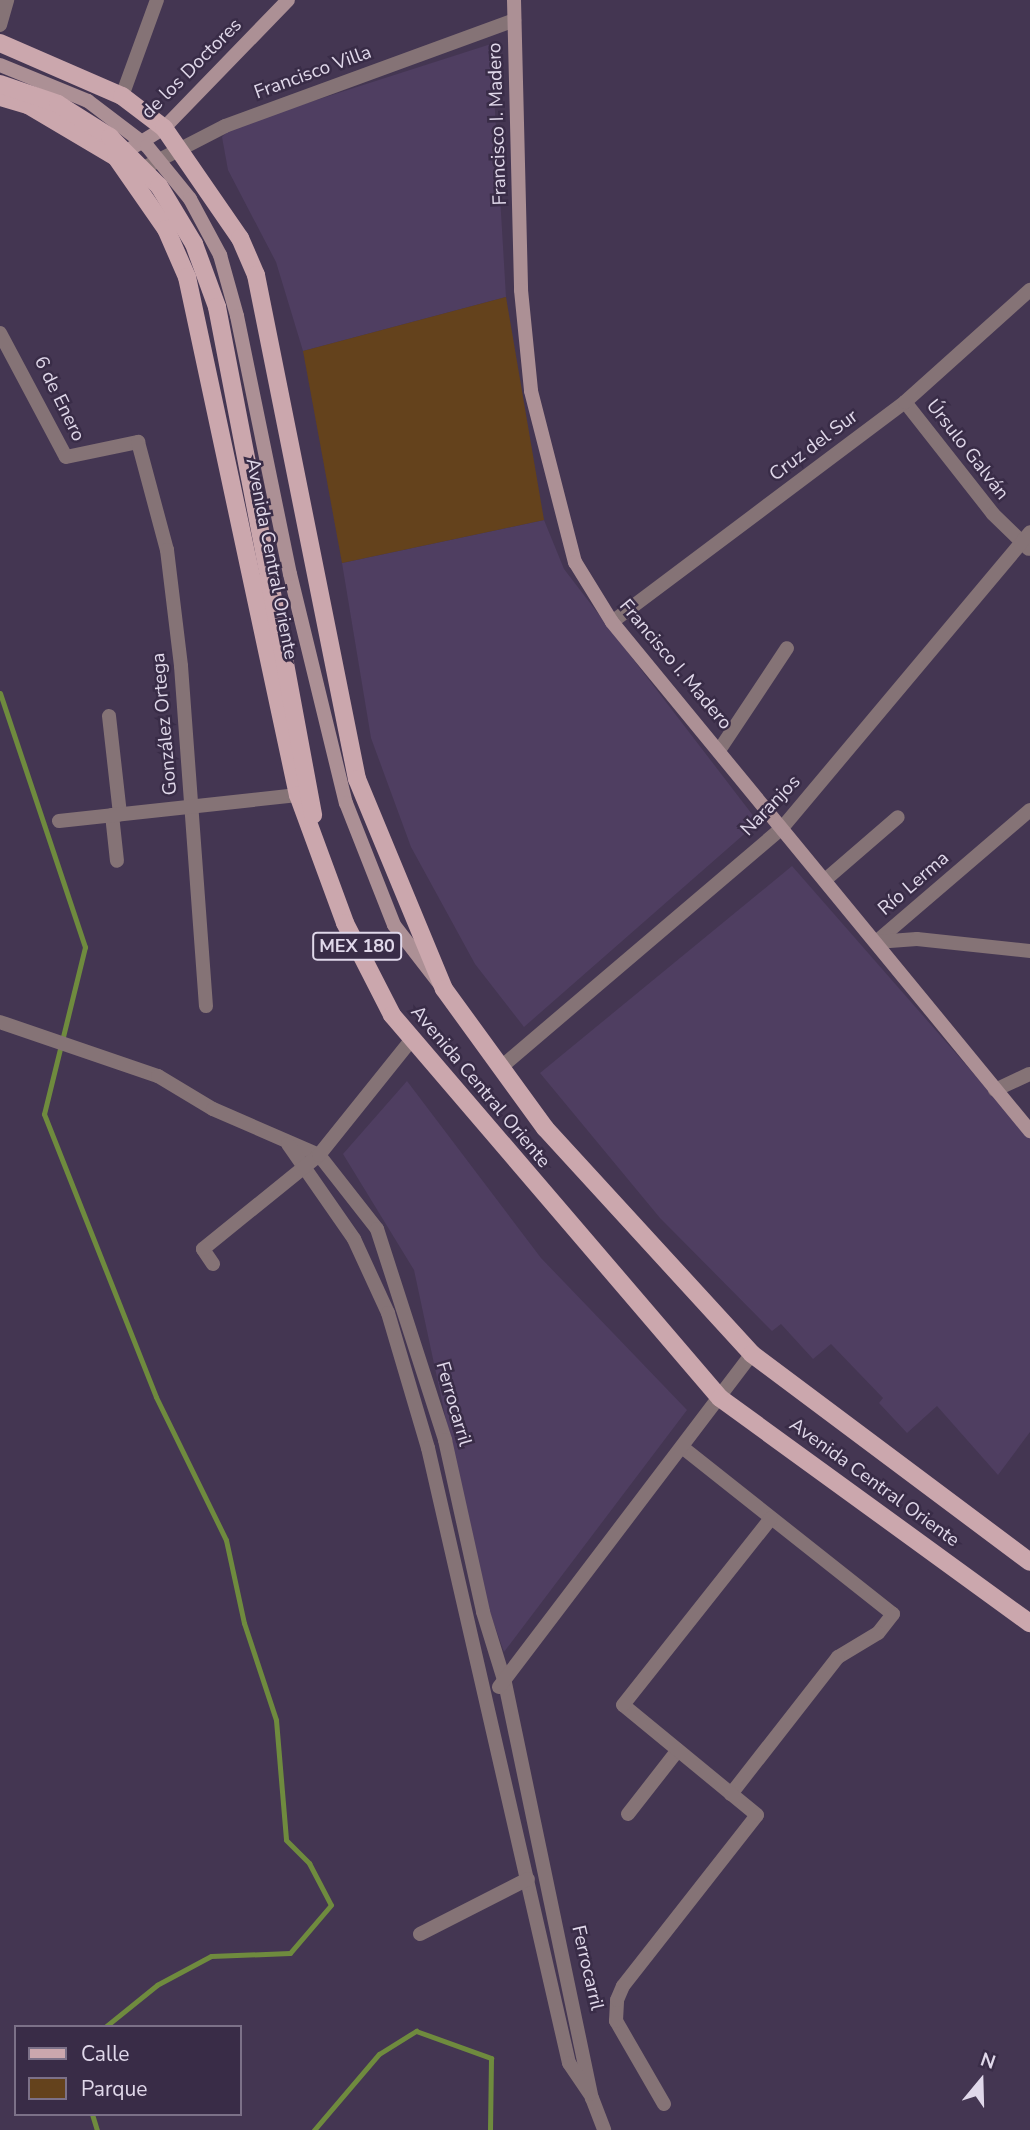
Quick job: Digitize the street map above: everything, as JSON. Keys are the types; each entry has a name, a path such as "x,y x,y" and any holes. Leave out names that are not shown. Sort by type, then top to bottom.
{"main road":[{"name":"Avenida Central Oriente","path":"0,43 122,96 164,128 181,147 222,207 256,275 357,779 444,989 545,1128 752,1354 1030,1562"},
{"path":"0,84 58,104 110,137 159,186 194,244 218,307 304,747 315,837"},
{"name":"Avenida Central Oriente","path":"0,97 28,105 116,157 166,229 187,277 298,796 345,923 411,1041 720,1398 1030,1623"}],"street":[{"path":"0,25 7,0"},
{"path":"122,96 157,0"},
{"name":"de los Doctores","path":"116,157 164,128 288,0"},
{"name":"Francisco I. Madero","path":"514,0 521,290 531,391 575,562 612,622 720,749 1030,1131"},
{"name":"Francisco Villa","path":"130,176 181,147 514,20"},
{"path":"0,65 88,101 148,146 190,199 220,255 237,316 290,575 346,803 394,925 444,989"},
{"name":"Cruz del Sur","path":"612,622 905,402 1030,290"},
{"name":"6 de Enero","path":"0,333 66,457 138,442"},
{"name":"Úrsulo Galván","path":"905,402 1027,542"},
{"name":"González Ortega","path":"138,442 167,550 206,1006"},
{"name":"Naranjos","path":"500,1068 782,828 1027,542"},
{"path":"720,749 787,648"},
{"path":"110,716 117,861"},
{"path":"59,821 298,796"},
{"name":"Río Lerma","path":"876,942 1030,810"},
{"path":"825,880 898,817"},
{"name":"Río Lerma","path":"876,942 930,940 1030,951"},
{"path":"0,1022 158,1076 288,1144 319,1155"},
{"path":"213,1264 203,1249 319,1155 411,1041"},
{"path":"995,1090 1030,1074"},
{"name":"Ferrocarril","path":"288,1144 354,1239 388,1313 428,1448 569,2063 592,2098"},
{"name":"Ferrocarril","path":"319,1155 377,1229 393,1267 445,1440 483,1612 505,1683 592,2098 604,2130"},
{"path":"486,1695 505,1683 752,1354"},
{"path":"682,1447 893,1614 878,1633 838,1657 731,1794"},
{"path":"664,2104 616,2021 617,2000 623,1986 757,1815 623,1705 771,1518"},
{"path":"628,1814 678,1750"},
{"path":"420,1934 528,1879"}],"shaded area":[{"path":"491,44 506,297 303,351 276,262 228,170 222,137 232,127"},
{"path":"544,520 564,569 758,822 524,1027 475,964 411,847 371,738 342,563"},
{"path":"792,866 1030,1138 1030,1432 998,1475 937,1406 907,1433 879,1403 883,1398 831,1344 813,1359 781,1324 772,1331 660,1218 540,1073"},
{"path":"407,1081 541,1258 687,1410 504,1652 483,1593 414,1270 343,1154"}],"green space":[{"path":"506,297 544,520 342,563 303,351"}],"waterway":[{"path":"0,693 85,947 44,1114 156,1397 226,1540 244,1623 276,1720 286,1840 309,1863 331,1905 290,1953 211,1956 157,1985 107,2025"},
{"path":"314,2130 379,2054 416,2031 491,2058 490,2130"},
{"path":"93,2116 97,2130"}]}
